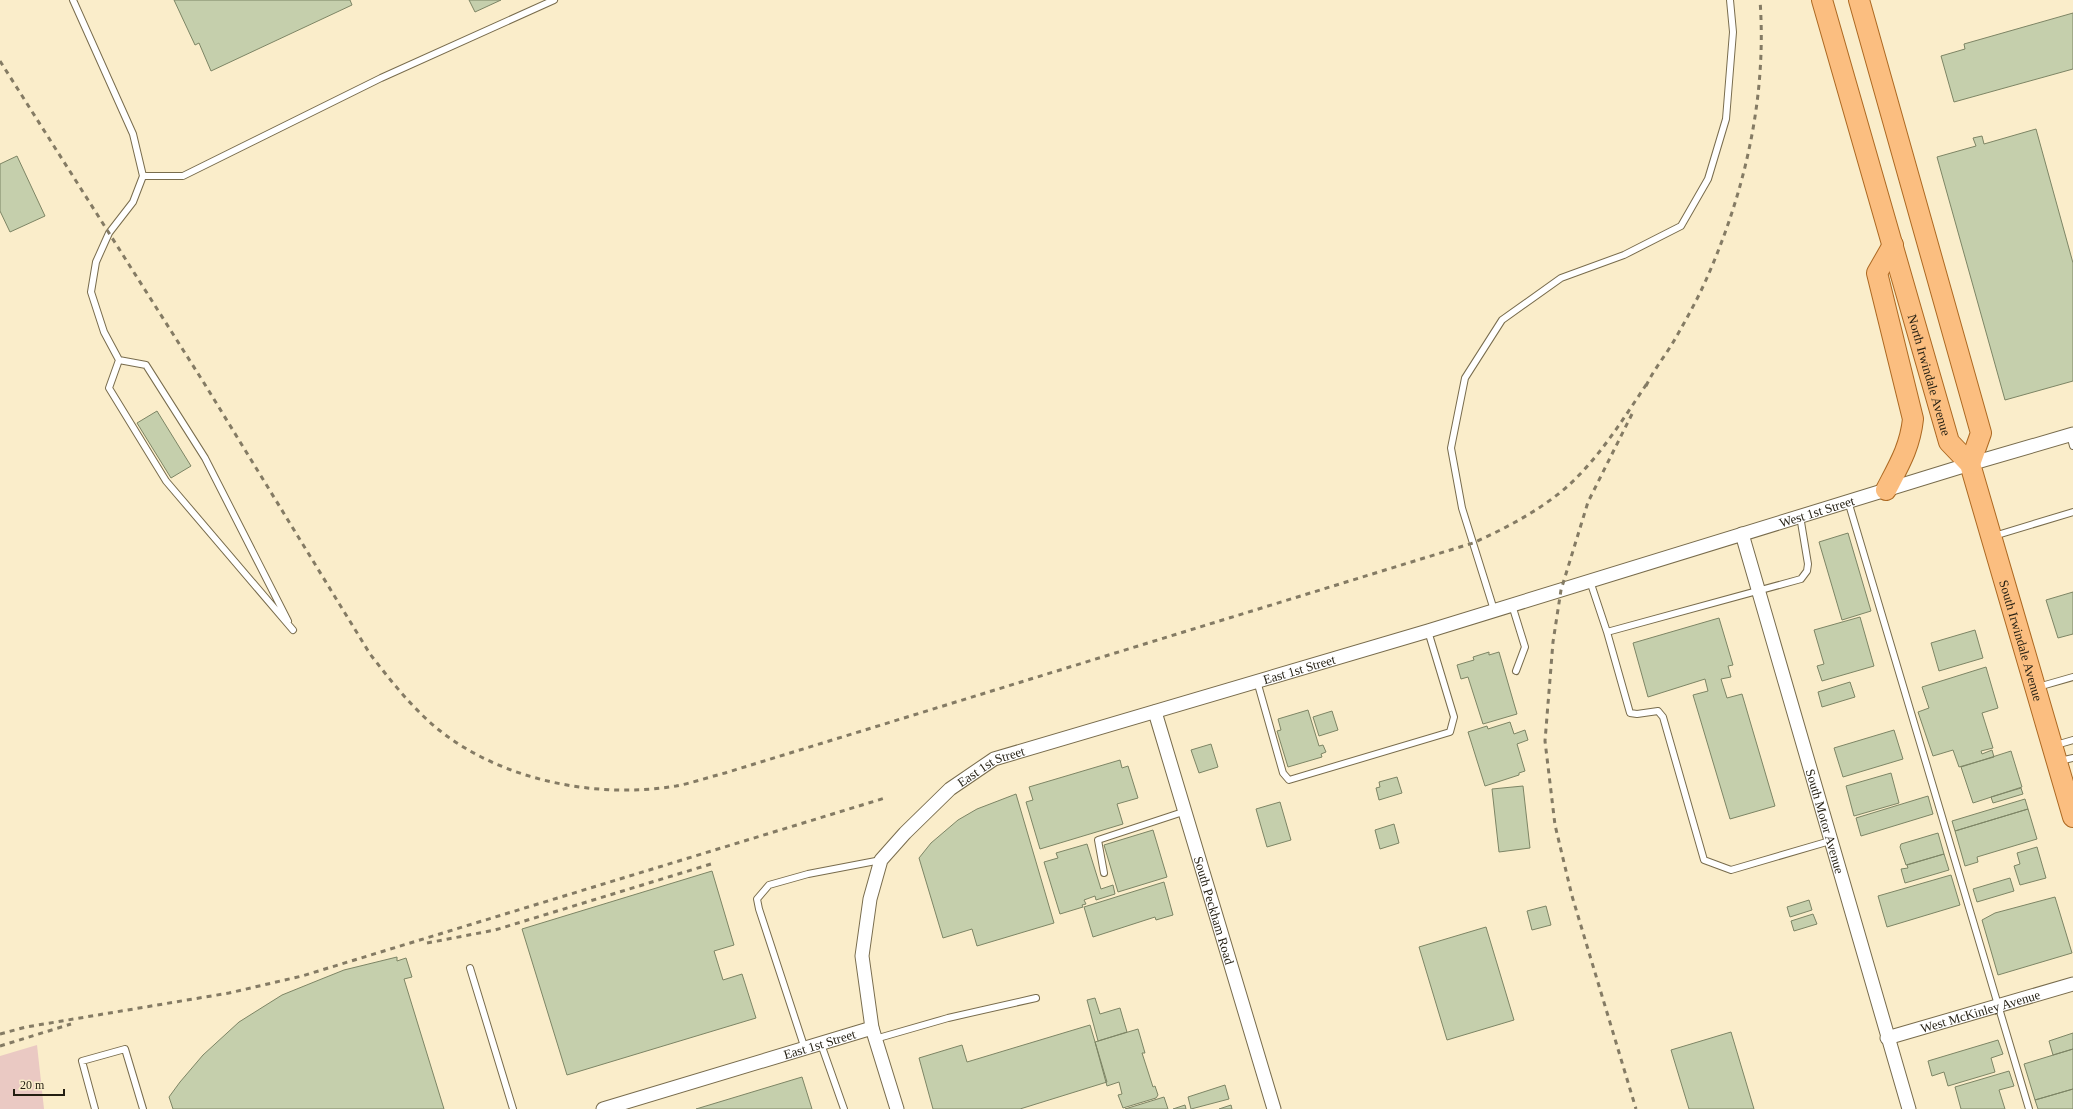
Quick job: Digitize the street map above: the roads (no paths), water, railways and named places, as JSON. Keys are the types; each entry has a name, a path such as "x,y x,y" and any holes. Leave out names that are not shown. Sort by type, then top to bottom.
{"main road":[{"name":"North Irwindale Avenue","path":"1822,0 1949,442 1970,464"},
{"path":"1859,0 1980,433 1970,464"},
{"path":"1886,490 1906,453 1911,438 1914,419 1877,273 1893,245"},
{"name":"South Irwindale Avenue","path":"1970,464 2035,688 2061,755 2073,817"}],"street":[{"name":"West 1st Street","path":"1561,590 1970,464 2072,438"},
{"name":"South Motor Avenue","path":"1742,534 1887,1038 1909,1109"},
{"name":"East 1st Street","path":"603,1109 805,1048 874,1034 862,956 870,899 880,860 950,789 994,759 1428,631 1561,590"},
{"name":"South Peckham Road","path":"1155,712 1186,811 1274,1109"},
{"name":"West McKinley Avenue","path":"1887,1038 2073,984"},
{"path":"874,1034 897,1109"}],"lane":[{"path":"73,0 133,134 143,176 133,202 109,233 96,262 91,292 104,332 119,360 109,388 166,481 293,630 206,458 146,365 119,360"},
{"path":"143,176 183,176 381,78 554,0"},
{"path":"1494,610 1462,508 1451,448 1465,378 1502,320 1560,278 1624,255 1681,226 1708,179 1726,119 1733,32 1730,0"},
{"path":"1848,501 2029,1109"},
{"path":"1991,537 2073,512"},
{"path":"1606,632 1801,579 1807,571 1806,547 1800,516"},
{"path":"1590,581 1630,713 1637,714 1658,712 1663,717 1704,860 1731,870 1830,841"},
{"path":"1512,605 1525,647 1516,671"},
{"path":"1257,681 1282,773 1289,780 1303,776 1450,732 1454,717 1428,631"},
{"path":"2035,688 2073,677"},
{"path":"2061,755 2073,740"},
{"path":"1104,873 1098,840 1186,811"},
{"path":"805,1048 759,910 757,899 769,885 808,874 880,860"},
{"path":"470,968 512,1109"},
{"path":"874,1034 1036,998"},
{"path":"821,1044 844,1109"},
{"path":"95,1109 82,1061 125,1049 143,1109"}],"railway":[{"path":"1646,386 1679,332 1703,287 1720,247 1732,213 1742,178 1756,108 1760,72 1760,0"},
{"path":"0,61 204,383 370,654 394,684 429,722 464,748 521,774 552,782 615,790 646,789 676,786 688,783 725,773 1473,543 1508,526 1530,513 1552,499 1575,480 1609,440 1648,382"},
{"path":"1632,414 1588,502 1561,590 1553,642 1545,741 1555,825 1572,896 1636,1109"},
{"path":"0,1034 26,1027 229,993 302,976 885,798"},
{"path":"427,943 495,930 711,864"},
{"path":"0,1046 71,1024"}]}
